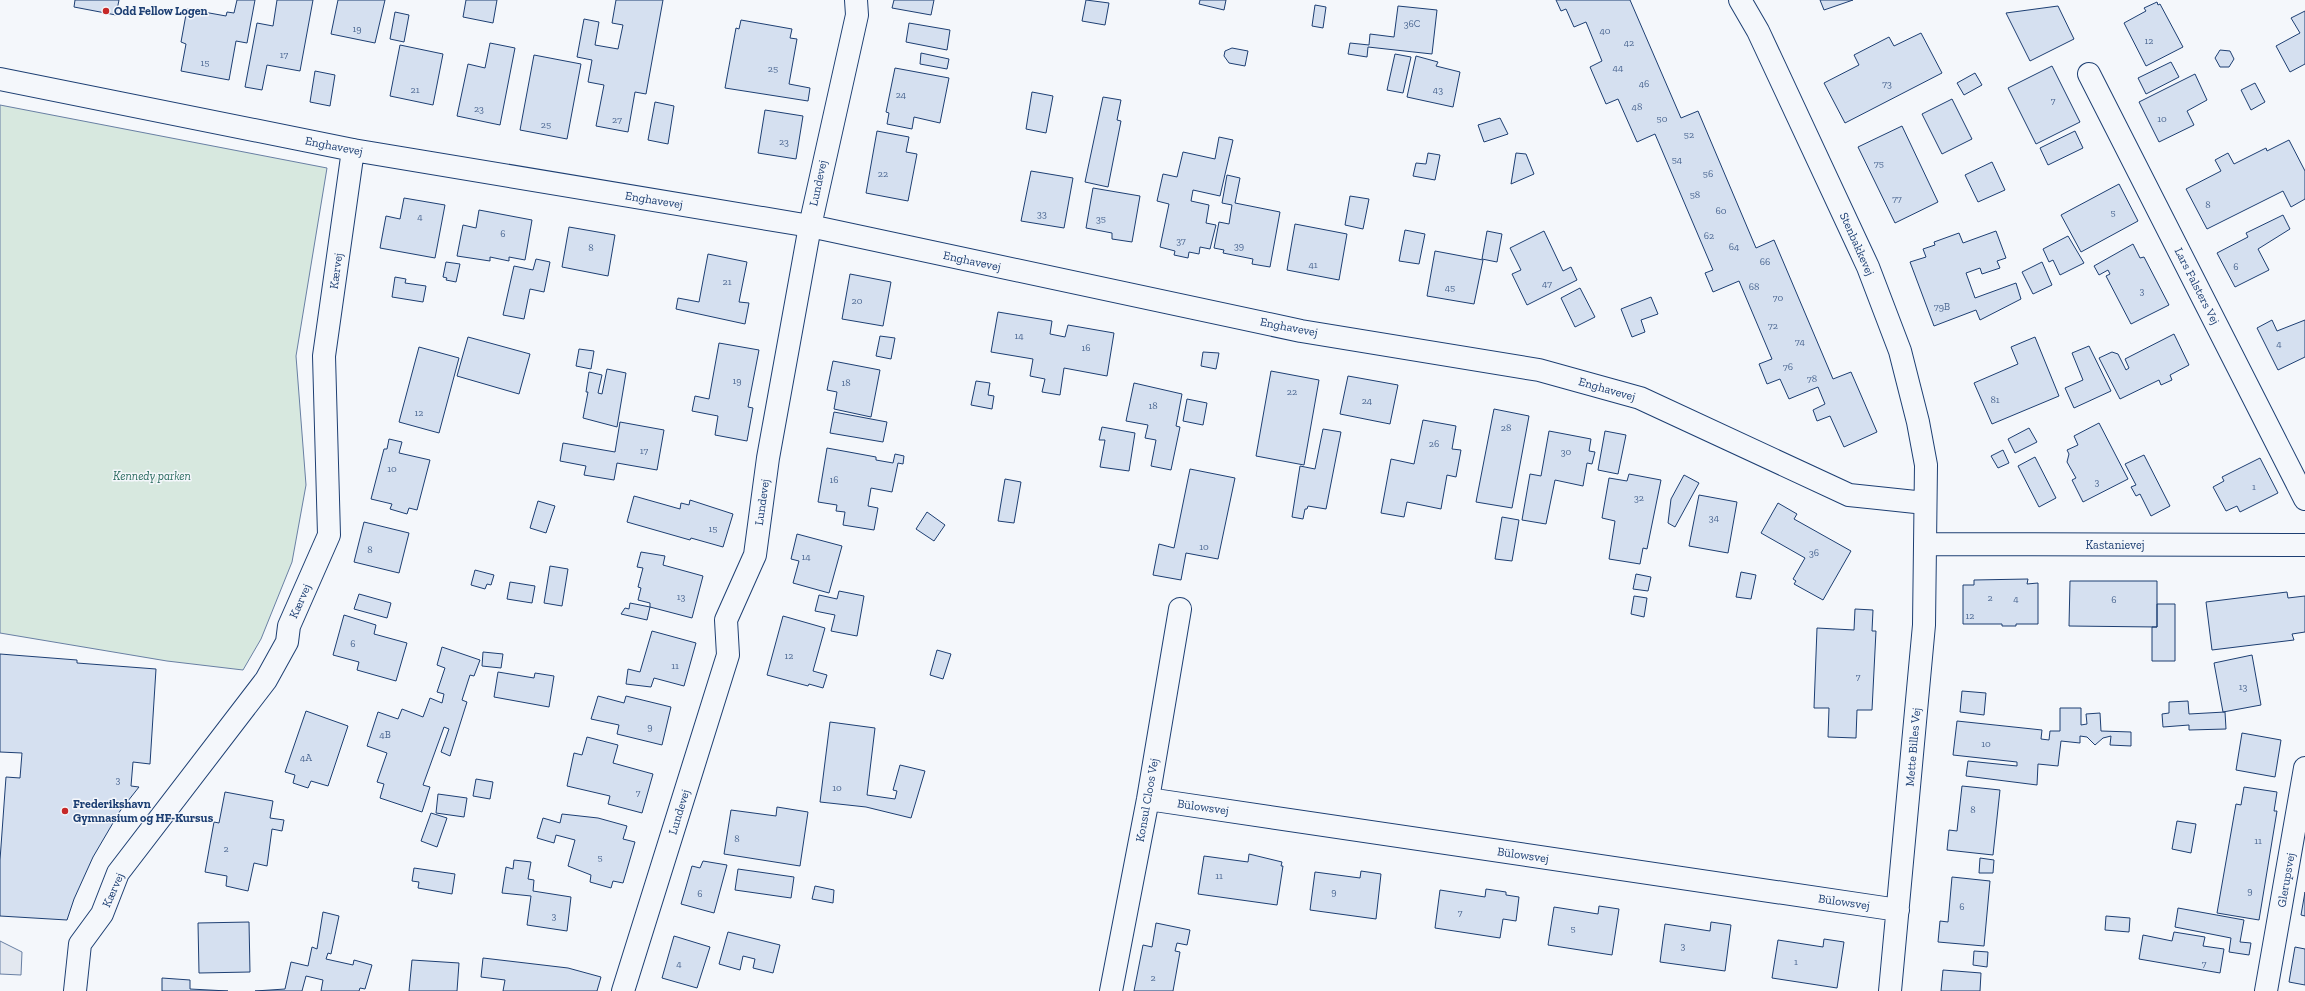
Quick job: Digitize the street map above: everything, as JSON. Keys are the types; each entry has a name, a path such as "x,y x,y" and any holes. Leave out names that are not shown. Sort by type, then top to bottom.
{"street":[{"name":"Lundevej","path":"623,991 728,655 726,620 755,555 768,458 810,226 857,14 856,0"},
{"name":"Stenbakkevej","path":"1740,0 1758,31 1868,267 1900,351 1918,422 1926,465 1925,503"},
{"name":"Lars Falsters Vej","path":"2089,74 2305,499"},
{"name":"Enghavevej","path":"0,79 353,150 810,226 1301,331 1539,370 1640,398 1849,495 1925,503"},
{"name":"Kærvej","path":"75,991 80,944 102,914 118,873 266,680 287,642 289,626 329,535 324,356 353,150"},
{"name":"Mette Billes Vej","path":"1890,991 1924,625 1925,503"},
{"name":"Kastanievej","path":"1925,544 2305,545"},
{"name":"Konsul Cloos Vej","path":"1111,991 1148,799 1180,609"},
{"name":"Glerupsvej","path":"2266,991 2305,768"},
{"name":"Bülowsvej","path":"1148,799 1898,910"}],"green space":[{"name":"Kennedy parken","path":"0,105 327,168 296,356 306,485 292,562 261,639 243,670 167,661 0,633"}],"shaded area":[{"path":"0,941 22,952 21,975 0,974"}],"building":[{"name":"Odd Fellow Logen","path":"75,0 119,0 116,15 74,7"},
{"path":"237,0 255,0 247,43 236,41 229,80 181,71 186,44 181,42 187,9 226,16 227,12 234,13"},
{"path":"277,0 313,0 300,71 267,65 262,90 245,87 257,23 273,26"},
{"path":"338,0 385,0 375,43 331,34"},
{"path":"466,0 497,0 493,23 463,17"},
{"path":"616,0 663,0 646,94 635,92 628,132 596,126 604,85 588,82 592,60 577,57 584,19 599,22 595,45 618,49 623,25 612,23"},
{"path":"894,0 934,0 931,15 892,8"},
{"path":"1086,0 1109,3 1105,25 1082,21"},
{"path":"1200,0 1226,0 1224,10 1199,4"},
{"path":"1556,0 1630,0 1681,118 1698,111 1756,248 1774,240 1833,379 1851,372 1877,432 1844,447 1830,416 1817,421 1813,410 1825,404 1818,387 1789,399 1780,379 1767,384 1759,364 1772,359 1739,281 1713,292 1705,273 1713,270 1655,134 1637,142 1618,99 1606,104 1590,67 1602,61 1586,22 1574,27 1566,9 1561,11"},
{"path":"1820,0 1853,0 1824,10"},
{"path":"2157,2 2158,5 2160,4 2183,47 2146,66 2124,23 2146,11 2144,8"},
{"path":"1315,5 1326,7 1323,28 1312,26"},
{"path":"1398,6 1437,10 1432,54 1368,47 1367,57 1348,54 1350,43 1369,45 1370,34 1394,37"},
{"path":"2058,6 2074,39 2030,61 2006,13"},
{"path":"2305,11 2305,64 2290,72 2276,46 2300,33 2291,18"},
{"path":"395,12 409,15 404,42 390,39"},
{"path":"741,20 792,29 790,38 797,39 789,84 810,88 808,101 725,88 736,28 739,29"},
{"path":"909,23 950,30 947,50 906,42"},
{"path":"1921,33 1942,73 1845,123 1824,83 1859,65 1854,55 1889,37 1894,46"},
{"path":"490,43 515,48 500,125 457,116 468,64 485,68"},
{"path":"400,45 443,54 433,105 390,96"},
{"path":"1232,48 1248,51 1245,66 1229,63 1224,56 1225,51"},
{"path":"2220,50 2230,51 2234,59 2229,67 2220,67 2215,58"},
{"path":"921,53 949,59 947,69 920,64"},
{"path":"1395,54 1411,57 1403,93 1387,90"},
{"path":"534,55 581,64 567,139 520,130"},
{"path":"1416,56 1438,62 1436,66 1460,72 1453,107 1407,97"},
{"path":"2171,62 2179,77 2146,94 2138,78"},
{"path":"2052,66 2080,122 2036,144 2008,88"},
{"path":"895,68 949,78 940,123 914,117 912,129 887,124 889,113 886,112"},
{"path":"315,71 335,75 330,106 310,102"},
{"path":"1975,73 1982,85 1964,95 1957,83"},
{"path":"2195,74 2207,100 2187,111 2194,125 2159,142 2139,102"},
{"path":"2255,83 2265,102 2251,110 2241,90"},
{"path":"1032,92 1053,96 1046,133 1026,129"},
{"path":"1103,97 1121,100 1117,120 1121,121 1108,187 1085,182"},
{"path":"1952,99 1972,139 1942,154 1922,114"},
{"path":"655,102 674,106 668,144 648,140"},
{"path":"765,110 803,116 796,159 758,153"},
{"path":"1500,118 1508,134 1484,142 1478,125"},
{"path":"1902,126 1938,202 1895,223 1858,147"},
{"path":"877,131 909,137 906,152 917,154 908,201 866,193"},
{"path":"2075,131 2083,148 2048,165 2040,148"},
{"path":"1219,137 1233,140 1220,196 1193,190 1191,201 1209,205 1206,223 1216,225 1210,249 1200,247 1199,254 1189,252 1188,258 1174,255 1175,251 1160,247 1169,204 1157,201 1163,174 1177,177 1183,152 1215,159"},
{"path":"2289,140 2305,171 2305,199 2291,207 2283,191 2207,229 2186,189 2221,171 2215,160 2228,153 2234,164 2266,148 2267,151"},
{"path":"1428,153 1440,155 1435,180 1413,176 1416,163 1426,164"},
{"path":"1516,153 1526,154 1534,174 1511,184"},
{"path":"1992,162 2005,190 1978,202 1965,175"},
{"path":"1031,171 1073,178 1064,228 1021,221"},
{"path":"1227,175 1240,178 1235,203 1280,212 1270,267 1252,264 1253,259 1223,253 1224,250 1214,248 1219,222 1229,224 1232,205 1222,203"},
{"path":"2119,184 2138,221 2081,252 2061,215"},
{"path":"1093,188 1140,196 1132,242 1112,239 1112,233 1086,228"},
{"path":"1350,196 1369,199 1363,229 1345,225"},
{"path":"404,198 445,205 435,258 380,248 386,216 400,219"},
{"path":"479,210 532,220 525,260 509,257 509,261 490,257 490,261 457,256 463,225 476,228"},
{"path":"2283,215 2290,229 2258,249 2269,270 2235,287 2217,253 2248,237 2246,233"},
{"path":"1295,224 1347,234 1339,280 1287,270"},
{"path":"569,227 615,235 608,276 562,267"},
{"path":"1405,230 1425,234 1419,264 1399,261"},
{"path":"1487,231 1502,234 1497,262 1482,259"},
{"path":"1544,231 1563,271 1571,267 1577,280 1527,305 1512,274 1521,270 1510,248"},
{"path":"1996,231 2006,258 1997,261 2000,268 1982,274 1980,268 1966,273 1975,298 2016,283 2021,299 1980,320 1976,310 1934,326 1910,262 1926,257 1923,249 1935,245 1934,242 1959,233 1963,243"},
{"path":"2068,236 2084,263 2060,275 2053,260 2049,262 2043,249"},
{"path":"2133,244 2140,258 2144,257 2169,305 2131,324 2106,276 2110,274 2108,270 2099,275 2094,266"},
{"path":"1435,251 1483,260 1474,304 1427,296"},
{"path":"708,254 747,262 739,302 749,303 745,324 676,309 678,298 699,302"},
{"path":"536,259 550,262 544,292 530,289 524,319 503,315 514,266 533,270"},
{"path":"446,262 460,264 456,282 446,280 447,278 443,277"},
{"path":"2042,262 2052,285 2033,294 2022,272"},
{"path":"850,274 891,282 883,326 842,319"},
{"path":"395,277 406,279 405,283 426,286 423,302 392,297"},
{"path":"1580,288 1595,317 1575,327 1561,298"},
{"path":"1651,297 1658,314 1641,320 1645,332 1632,337 1621,309"},
{"path":"998,312 1052,321 1050,334 1065,337 1068,325 1114,333 1107,376 1064,368 1060,395 1042,392 1045,379 1030,376 1033,359 991,352"},
{"path":"2272,320 2277,331 2305,320 2305,357 2278,370 2257,328"},
{"path":"2174,334 2189,365 2170,375 2172,380 2161,385 2159,380 2120,399 2099,358 2112,352 2118,354 2126,370 2129,368 2125,359"},
{"path":"880,336 895,338 891,359 876,356"},
{"path":"468,337 530,354 519,394 457,376"},
{"path":"2035,337 2059,396 1992,424 1974,383 2018,364 2011,347"},
{"path":"719,343 759,350 748,407 753,408 747,441 715,435 718,416 692,411 695,396 709,399"},
{"path":"2089,346 2111,391 2074,408 2065,388 2083,380 2072,353"},
{"path":"419,347 459,358 439,433 399,422"},
{"path":"579,349 594,351 591,369 576,366"},
{"path":"1203,352 1219,353 1216,369 1201,366"},
{"path":"833,361 880,370 871,417 834,409 837,392 827,390"},
{"path":"607,369 626,373 617,427 583,418 588,392 586,392 589,372 602,375 598,393 602,394"},
{"path":"1271,371 1319,380 1304,465 1256,456"},
{"path":"1348,376 1398,385 1390,424 1340,414"},
{"path":"976,381 990,383 988,395 994,396 992,409 971,405"},
{"path":"1134,383 1182,394 1176,426 1180,427 1171,470 1151,466 1156,440 1145,438 1148,425 1126,421"},
{"path":"1187,399 1207,403 1203,425 1183,421"},
{"path":"1494,409 1529,416 1512,508 1476,502"},
{"path":"834,412 887,422 883,442 830,433"},
{"path":"1423,420 1456,426 1452,449 1461,450 1456,477 1447,475 1441,509 1407,502 1404,517 1381,513 1391,459 1414,464"},
{"path":"620,422 664,430 657,470 617,463 614,480 584,475 586,466 560,461 563,443 615,452"},
{"path":"2099,423 2128,479 2083,502 2072,480 2076,478 2067,462 2069,454 2067,450 2078,445 2074,436"},
{"path":"1102,427 1135,433 1129,471 1100,467 1105,440 1099,440"},
{"path":"2029,428 2037,442 2015,453 2008,439"},
{"path":"1323,429 1341,432 1326,509 1308,506 1307,509 1305,509 1303,519 1292,517 1300,466 1315,469"},
{"path":"1549,431 1591,439 1589,451 1595,452 1592,464 1587,463 1583,486 1555,480 1546,524 1522,520 1530,474 1541,476"},
{"path":"1605,431 1626,435 1618,474 1598,470"},
{"path":"389,439 402,442 399,453 430,460 417,510 409,508 407,514 390,509 392,504 371,499 384,449 387,449"},
{"path":"827,448 876,457 876,460 893,463 895,454 904,456 903,464 898,463 892,492 871,488 868,506 878,508 874,530 843,525 845,512 836,511 837,505 818,502"},
{"path":"2003,450 2009,463 1998,468 1991,456"},
{"path":"2144,455 2170,506 2151,516 2140,494 2136,496 2131,487 2136,485 2125,464"},
{"path":"2035,457 2056,498 2039,507 2018,466"},
{"path":"2260,458 2278,493 2240,512 2237,506 2226,511 2213,487 2224,481 2222,477"},
{"path":"1190,469 1235,478 1218,559 1186,553 1181,580 1153,575 1159,544 1174,548"},
{"path":"1629,474 1661,480 1647,549 1643,548 1640,564 1609,559 1615,521 1602,518 1609,478 1627,481"},
{"path":"1684,475 1699,483 1675,527 1668,523 1671,499"},
{"path":"1005,479 1021,482 1014,523 998,521"},
{"path":"1699,495 1737,502 1728,553 1689,546"},
{"path":"634,496 680,509 681,503 689,505 690,500 733,514 723,547 691,538 690,540 627,522"},
{"path":"538,501 555,506 546,533 530,528"},
{"path":"1778,503 1797,514 1794,519 1851,551 1823,600 1794,584 1796,581 1793,579 1805,558 1761,533"},
{"path":"927,512 945,525 934,541 916,529"},
{"path":"1502,517 1519,520 1512,561 1495,559"},
{"path":"364,522 409,533 399,573 354,562"},
{"path":"797,534 842,546 829,593 793,583 799,561 791,559"},
{"path":"641,552 665,556 663,565 703,576 692,618 650,607 650,603 638,600 641,588 638,587 643,568 637,567"},
{"path":"550,566 568,569 562,606 544,603"},
{"path":"475,570 494,575 491,585 487,584 485,589 471,585"},
{"path":"1741,572 1756,575 1751,599 1736,597"},
{"path":"1636,574 1651,577 1648,591 1633,589"},
{"path":"2028,579 2027,584 2038,583 2038,624 2016,624 2016,626 2002,626 2002,624 1963,624 1963,585 1974,585 1974,580"},
{"path":"2070,581 2157,581 2157,627 2069,626"},
{"path":"510,582 535,586 532,603 507,599"},
{"path":"839,591 864,596 857,636 831,631 835,615 815,611 819,595 837,599"},
{"path":"2287,592 2288,598 2305,596 2305,632 2292,634 2294,640 2212,650 2206,602"},
{"path":"359,594 391,603 387,618 354,609"},
{"path":"1634,596 1647,598 1644,617 1631,614"},
{"path":"630,603 650,607 647,620 621,614 625,608 629,609"},
{"path":"2157,604 2175,604 2175,661 2152,661 2152,627 2157,627"},
{"path":"1855,609 1873,610 1872,631 1876,631 1872,710 1857,710 1856,738 1828,737 1829,708 1814,708 1817,628 1854,630"},
{"path":"344,615 376,625 374,634 407,643 396,681 357,670 359,662 333,655"},
{"path":"783,616 825,628 813,671 827,675 823,688 809,684 808,686 767,675"},
{"path":"652,631 696,643 684,686 654,678 651,687 626,684 628,669 640,672"},
{"path":"442,647 480,660 474,676 470,675 462,700 467,702 450,756 441,752 449,729 444,727 423,785 430,787 422,812 380,798 384,784 377,782 387,753 367,746 378,712 398,719 402,709 423,717 430,698 442,703 444,694 437,692 445,668 437,665"},
{"path":"937,650 951,654 943,679 930,675"},
{"path":"483,652 503,654 501,668 482,666"},
{"name":"Frederikshavn Gymnasium og HF-Kursus","path":"0,654 77,660 77,663 156,669 150,764 133,762 131,786 139,787 120,811 93,857 74,899 67,920 0,916 0,860 6,777 20,778 22,753 0,752"},
{"path":"2252,655 2261,705 2223,712 2214,663"},
{"path":"498,672 534,678 535,673 554,676 549,707 494,697"},
{"path":"1962,691 1986,693 1984,715 1960,712"},
{"path":"598,696 624,703 626,696 671,707 662,745 617,734 619,725 591,719"},
{"path":"2188,701 2189,714 2225,712 2226,729 2189,730 2189,725 2163,727 2162,714 2169,713 2169,702"},
{"path":"2060,708 2081,708 2081,725 2087,724 2086,714 2100,713 2101,731 2131,732 2131,746 2110,745 2111,736 2103,738 2095,745 2087,737 2080,736 2080,743 2061,741 2058,766 2038,764 2037,785 1966,776 1968,761 2017,766 2017,762 1953,755 1957,721 2042,730 2041,739 2049,740 2050,731 2060,731"},
{"path":"306,711 348,726 328,786 311,781 308,788 293,783 295,775 285,772"},
{"path":"830,722 875,728 867,795 895,799 897,791 893,790 900,765 925,771 911,818 866,807 820,802"},
{"path":"2242,733 2281,740 2275,777 2236,770"},
{"path":"587,737 618,745 613,763 653,774 642,813 608,804 610,796 567,786 574,753 582,755"},
{"path":"476,779 493,782 490,799 473,796"},
{"path":"1962,786 2000,790 1993,855 1947,850 1949,830 1957,831"},
{"path":"2244,787 2277,792 2274,811 2277,811 2259,920 2217,913 2236,804 2241,805"},
{"path":"225,792 273,801 270,818 284,820 282,831 272,829 267,866 254,863 248,891 226,886 227,876 205,872 214,822 219,823"},
{"path":"438,794 467,798 464,817 436,813"},
{"path":"777,807 808,812 800,866 724,854 731,810 776,816"},
{"path":"431,813 447,818 437,847 421,841"},
{"path":"562,814 598,818 627,826 623,839 635,842 623,883 613,881 611,888 590,882 591,875 568,866 575,840 556,835 554,843 537,838 543,818 560,823"},
{"path":"2177,821 2196,824 2191,853 2172,849"},
{"path":"1249,854 1282,862 1281,866 1283,866 1277,905 1198,894 1204,856 1248,862"},
{"path":"1980,858 1994,860 1993,873 1979,873"},
{"path":"514,860 531,862 528,879 534,880 533,891 571,897 567,931 527,925 531,896 502,893 506,867 513,869"},
{"path":"703,861 727,865 714,913 681,904 692,866 700,868"},
{"path":"414,868 455,874 452,894 418,888 419,882 412,881"},
{"path":"738,869 794,877 791,898 735,890"},
{"path":"1361,871 1381,874 1376,919 1310,910 1315,872 1360,878"},
{"path":"1952,877 1990,881 1984,946 1938,942 1940,921 1948,922"},
{"path":"815,886 834,890 833,903 812,899"},
{"path":"1486,889 1506,892 1506,895 1519,897 1516,921 1503,919 1500,938 1435,928 1440,890 1485,897"},
{"path":"2305,892 2305,916 2301,915"},
{"path":"1599,906 1619,909 1612,955 1548,945 1554,907 1598,914"},
{"path":"2178,908 2244,920 2240,942 2251,943 2249,955 2229,952 2231,938 2175,927"},
{"path":"323,912 339,916 331,954 328,953 326,959 353,965 354,960 372,965 365,989 360,988 359,991 321,991 323,980 306,976 302,991 255,991 285,989 291,962 308,966 312,947 317,949"},
{"path":"2106,916 2130,918 2129,932 2105,930"},
{"path":"249,922 250,972 199,973 198,923"},
{"path":"1711,922 1731,925 1725,971 1660,962 1665,924 1710,931"},
{"path":"1156,923 1190,930 1187,945 1177,943 1175,951 1180,952 1173,991 1134,991 1143,945 1152,947"},
{"path":"728,932 780,945 773,973 753,968 755,959 743,956 740,970 719,964"},
{"path":"2174,932 2205,937 2203,946 2224,949 2220,973 2139,959 2143,935 2172,941"},
{"path":"674,936 710,947 697,988 662,978"},
{"path":"1824,939 1844,942 1837,988 1772,978 1778,940 1823,947"},
{"path":"2295,947 2305,949 2305,985 2289,982"},
{"path":"1974,951 1988,952 1987,967 1973,965"},
{"path":"483,958 568,968 601,977 597,991 503,991 505,980 481,977"},
{"path":"412,960 459,963 457,991 409,991"},
{"path":"1943,970 1981,973 1980,991 1941,991"},
{"path":"162,978 190,980 190,989 228,991 162,991"}],"place":[{"name":"Odd Fellow Logen","path":"106,11"},
{"name":"Frederikshavn Gymnasium og HF-Kursus","path":"65,811"}]}
